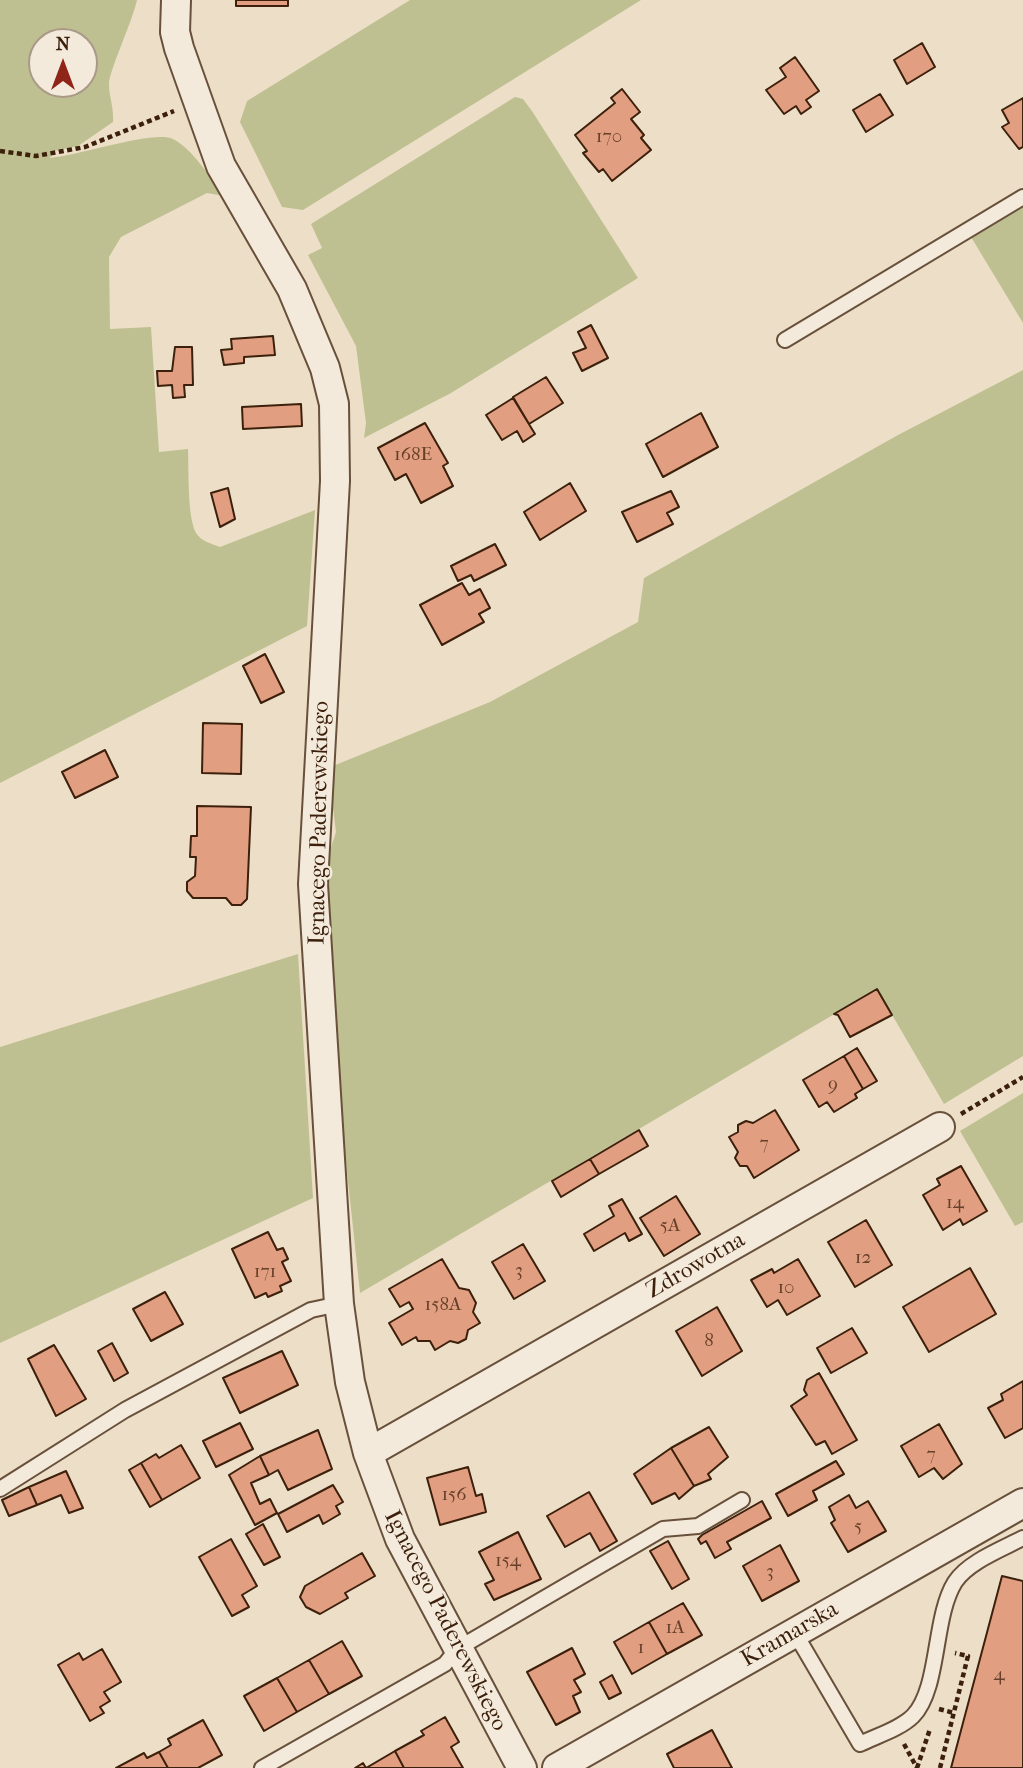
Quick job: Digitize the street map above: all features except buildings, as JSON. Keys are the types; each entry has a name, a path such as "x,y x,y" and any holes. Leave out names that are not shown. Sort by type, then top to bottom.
{"street":[{"name":"Ignacego Paderewskiego","path":"176,0 175,32 226,175 280,263 325,368 334,404 335,481 313,884 339,1304 350,1382 368,1453 400,1539 522,1768"},
{"name":"Zdrowotna","path":"368,1453 940,1127"},
{"name":"Kramarska","path":"557,1768 1023,1503"}],"lane":[{"path":"785,340 1023,197"},
{"path":"0,1489 125,1410 311,1310 339,1304"},
{"path":"262,1768 445,1664 457,1649 663,1529 698,1526 742,1500"},
{"path":"795,1633 860,1744 904,1723 921,1704 948,1598 956,1580 980,1562 1023,1538"}],"path":[{"path":"0,150 36,156 85,147 198,102"},
{"path":"940,1127 1023,1077"},
{"path":"940,1768 968,1656 951,1653"},
{"path":"921,1704 954,1713"}],"green space":[{"path":"0,0 137,0 110,77 113,122 78,146 54,151 50,158 149,138 173,139 194,157 224,196 207,193 121,237 109,257 110,329 151,327 159,452 188,449 191,516 196,533 201,538 220,547 315,510 307,626 0,783"},
{"path":"410,0 641,0 303,210 282,207 240,122 247,101"},
{"path":"515,97 523,99 532,111 638,278 451,393 364,438 366,423 356,346 308,255 322,248 311,224"},
{"path":"1023,206 1023,323 971,237"},
{"path":"1023,370 1023,1056 944,1104 877,989 360,1293 319,910 327,860 336,832 328,768 490,702 638,622 644,578 898,435"},
{"path":"298,954 313,1198 0,1343 0,1047"},
{"path":"1023,1093 1023,1222 1015,1226 960,1131"}]}
